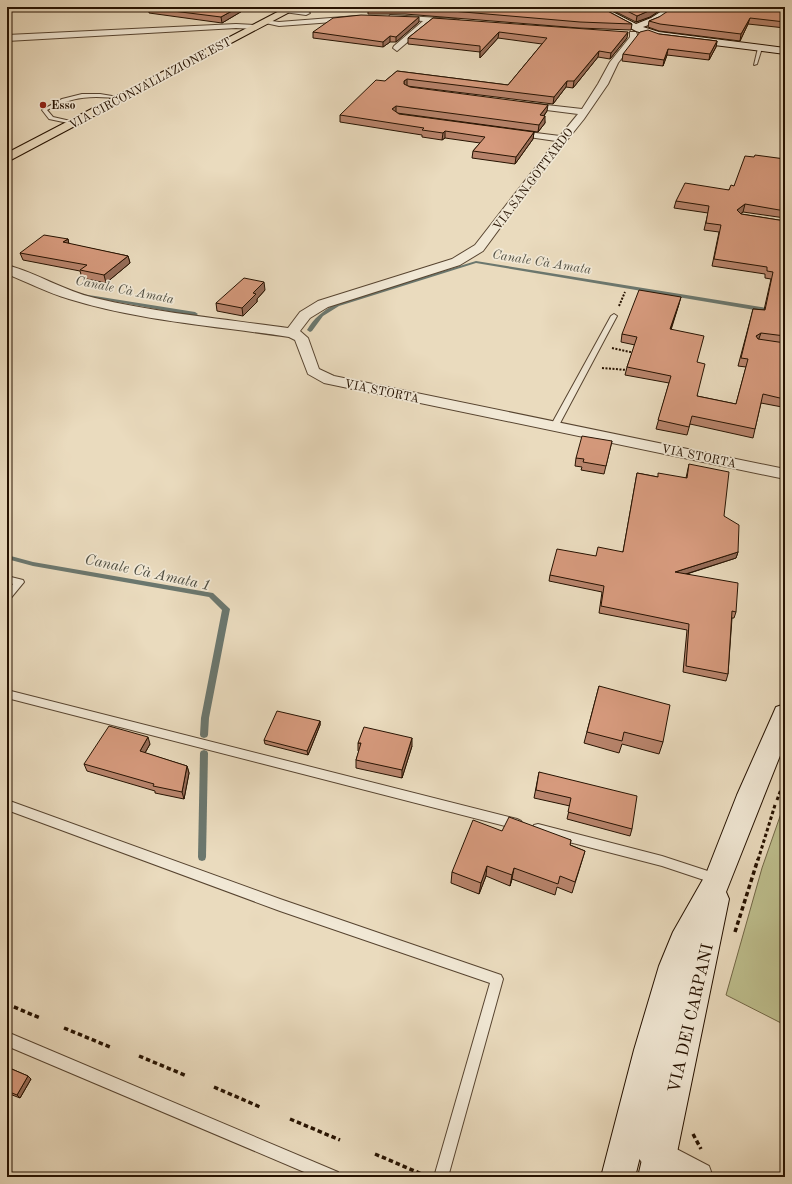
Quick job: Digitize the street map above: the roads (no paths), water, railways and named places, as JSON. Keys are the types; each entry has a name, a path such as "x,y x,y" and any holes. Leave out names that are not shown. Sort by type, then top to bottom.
{"main road":[{"name":"VIA CIRCONVALLAZIONE EST","path":"7,158 290,9"}],"street":[{"path":"262,7 290,9 347,18"},
{"path":"596,7 631,32 649,32 677,38 785,51"},
{"path":"631,32 674,7"},
{"path":"7,38 279,24 368,17"},
{"path":"382,17 464,22"},
{"path":"397,48 430,19"},
{"name":"VIA SAN GOTTARDO","path":"292,332 306,315 323,304 442,267 472,254 487,240 583,112 603,84 614,62 634,37 631,32"},
{"path":"512,103 583,112"},
{"path":"500,130 562,139"},
{"path":"7,269 72,296 92,302 143,312 292,332"},
{"name":"VIA STORTA","path":"292,332 300,337 313,370 325,378 785,474"},
{"name":"VIA DEI CARPANI","path":"620,1169 666,992 682,947 718,880 750,795 785,714"},
{"name":"VIA DEI CARPANI","path":"657,1167 703,961 718,880"},
{"name":"VIA DEI CARPANI","path":"657,1167 646,1141 672,1027 671,1012 666,992"},
{"name":"VIA DEI CARPANI","path":"620,1169 628,1150 632,1148 657,1167"},
{"path":"657,1167 700,1165"}],"lane":[{"path":"755,64 760,48"},
{"path":"73,123 52,118 44,110 57,102 75,96 102,95 122,98"},
{"path":"554,427 614,316"},
{"path":"7,579 20,582 7,597"},
{"path":"7,694 662,860 718,880"},
{"path":"7,805 280,905 497,979 441,1177"},
{"path":"7,1039 333,1177"}],"waterway":[{"name":"Canale Cà Amata","path":"310,330 321,315 337,305 476,262 785,313"},
{"name":"Canale Cà Amata","path":"78,294 195,314"},
{"name":"Canale Cà Amata 1","path":"7,557 33,564 211,595 226,609 205,718 204,735"},
{"name":"Canale Cà Amata 1","path":"202,857 204,753"}],"place":[{"name":"Esso","path":"43,105"}]}
